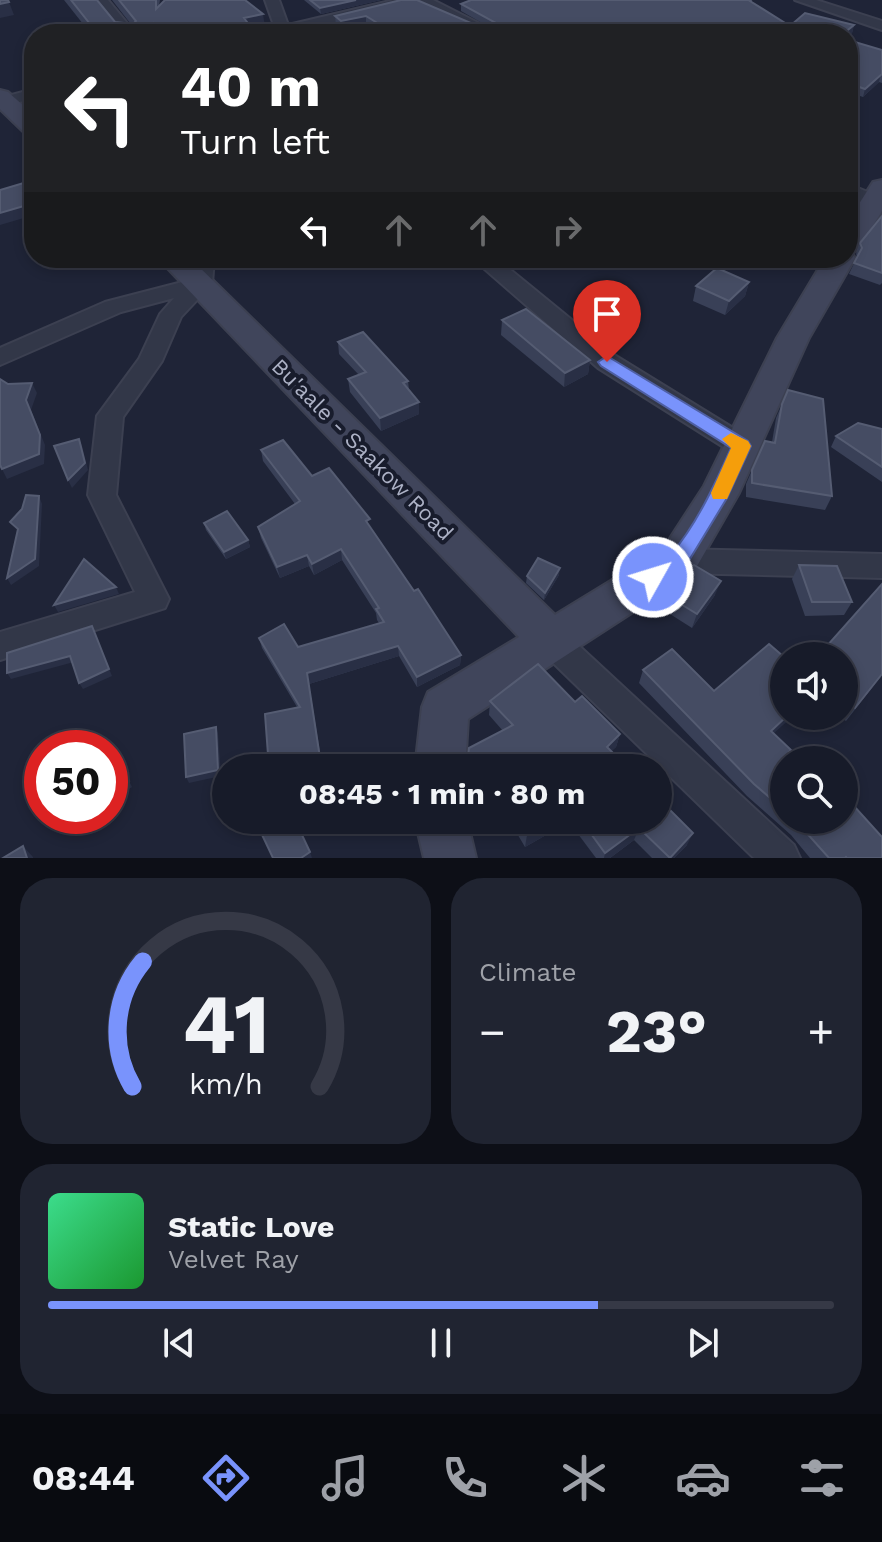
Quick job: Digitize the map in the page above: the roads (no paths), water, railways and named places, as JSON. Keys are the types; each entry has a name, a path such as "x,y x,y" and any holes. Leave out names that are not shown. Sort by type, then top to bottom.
{"main road":[{"path":"2,99 24,119"},
{"path":"858,218 868,193"},
{"path":"441,754 445,707 678,561 720,493 793,338 834,268"},
{"name":"Bu'aale - Saakow Road","path":"202,271 552,641"},
{"path":"444,834 450,858"}],"street":[{"path":"101,0 121,24"},
{"path":"272,0 277,24"},
{"path":"315,24 412,0"},
{"path":"422,0 472,24"},
{"path":"802,0 882,26"},
{"path":"2,99 24,96"},
{"path":"495,268 607,362 742,446"},
{"path":"0,357 202,271"},
{"path":"0,646 154,599 102,495 110,416 150,361 171,314 202,271"},
{"path":"678,561 882,566"},
{"path":"552,641 781,858"}]}
